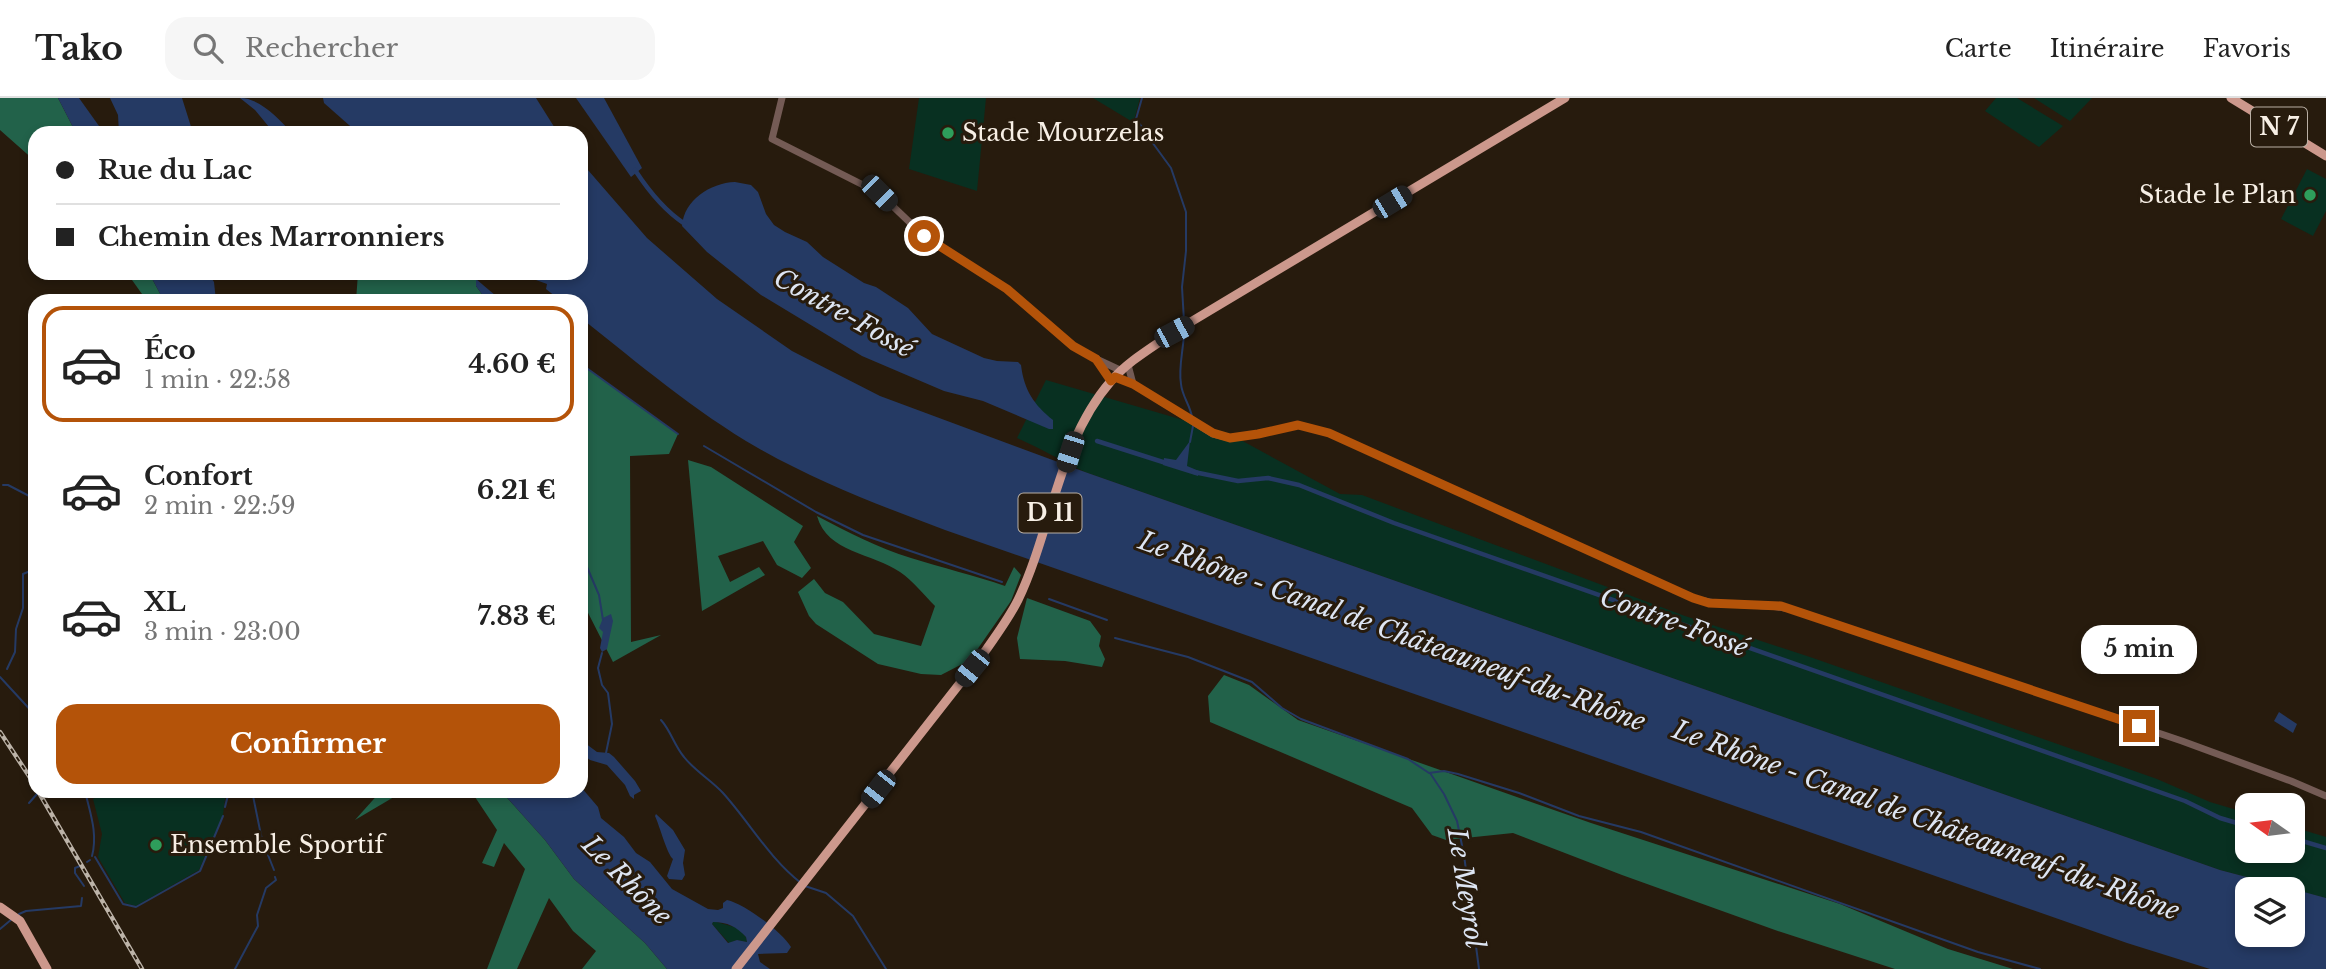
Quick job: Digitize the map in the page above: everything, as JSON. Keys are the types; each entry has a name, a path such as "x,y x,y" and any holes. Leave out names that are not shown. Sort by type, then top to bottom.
{"main road":[{"name":"D 11","path":"736,969 1009,617 1029,573 1070,452 1093,406 1119,373 1174,332 1565,98"},
{"name":"N 7","path":"2231,98 2326,156"},
{"path":"3,908 20,921 47,969"}],"street":[{"path":"782,98 772,139 879,193 924,236 1007,289 1073,346 1213,433 1230,438 1298,425 1329,433 1693,598 1709,603 1768,604 1797,611 2182,741 2326,796"},
{"path":"1096,359 1133,384"}],"green space":[{"path":"0,98 58,98 72,126 28,126 28,155 0,130"},
{"name":"Stade Mourzelas","path":"919,98 986,98 977,191 909,169"},
{"path":"1093,98 1140,98 1134,120 1136,124"},
{"path":"1996,98 2017,98 2063,126 2039,147 1985,111"},
{"path":"2034,98 2092,98 2070,121"},
{"name":"Stade le Plan","path":"2307,169 2326,179 2326,211 2313,236 2281,219"},
{"path":"132,280 153,280 160,294 142,294"},
{"path":"358,280 476,280 476,286 482,294 356,294"},
{"path":"588,369 678,434 669,454 630,456 631,642 661,635 613,662 588,613"},
{"path":"1046,380 1228,433 1340,494 1362,495 1685,616 1813,658 2157,779 2210,802 2235,809 2235,863 2305,863 2305,831 2326,837 2326,898 2305,892 2305,877 2246,877 2220,870 1085,472 1017,438"},
{"path":"688,460 711,467 803,526 794,542 811,568 802,578 777,565 763,541 718,556 730,582 759,567 765,575 702,611"},
{"path":"817,516 899,554 1005,586 1014,567 1021,575 1011,601 970,660 941,675 921,674 878,664 816,624 809,616 798,592 814,579 825,593 843,602 874,634 921,646 935,606 900,572 830,538"},
{"path":"1027,598 1090,621 1101,636 1099,646 1105,659 1102,667 1065,661 1020,659 1017,638"},
{"path":"1224,675 1249,685 1298,720 1591,823 1840,904 1948,949 2013,969 1895,969 1775,930 1513,833 1446,840 1432,835 1412,808 1210,722 1208,696"},
{"name":"Ensemble Sportif","path":"225,798 223,815 199,870 136,906 125,903 98,857 102,834 93,799"},
{"path":"375,798 392,798 355,820"},
{"path":"476,798 507,798 545,840 574,879 645,943 667,969 582,969 596,951 573,931 549,898 517,969 487,969 525,869 504,843 494,867 482,863 497,830"},
{"path":"713,921 738,928 747,942 737,940 729,943 712,924"}],"water":[{"path":"58,98 79,98 99,126 72,126"},
{"path":"110,98 182,98 191,126 119,126 118,115"},
{"path":"240,98 262,105 285,126 268,126"},
{"path":"323,98 536,98 554,126 350,126 324,103"},
{"path":"576,98 604,98 642,168 631,177"},
{"name":"Le Rhône - Canal de Châteauneuf-du-Rhône","path":"588,170 647,238 717,299 792,351 880,396 1085,472 2220,870 2247,877 2235,877 2235,947 2305,947 2305,892 2326,898 2326,969 2210,969 2127,943 945,530 827,483 734,434 667,386 588,324 588,294 552,294 546,289 547,284 536,280 588,280"},
{"path":"735,182 751,185 758,192 766,214 774,225 807,242 823,257 908,308 932,334 984,358 1018,362 1027,389 1040,409 1053,420 1053,429 983,401 944,391 862,356 761,295 707,252 682,226 688,208 700,195 716,186"},
{"path":"153,280 214,282 215,294 160,294"},
{"path":"477,280 494,294 482,294 476,286"},
{"path":"1190,441 1187,466 1199,471 1198,476 1163,465 1164,458 1176,460"},
{"path":"611,614 613,621 607,649 602,652 600,648 603,632 599,628 603,618"},
{"path":"2279,712 2297,724 2293,733 2274,721"},
{"path":"588,745 597,752 609,753 641,791 634,795 634,799 607,765 590,760"},
{"name":"Le Rhône","path":"588,795 598,807 601,818 624,837 636,853 650,862 672,889 708,909 723,908 723,903 727,900 735,903 772,927 791,947 787,953 758,954 760,962 770,969 667,969 645,943 574,879 545,840 507,798 588,798","holes":["712,924 727,924 746,937 747,942 737,940 728,943"]},
{"path":"656,814 673,830 685,850 685,875 682,880 669,879 667,876 673,859"}],"waterway":[{"path":"1142,98 1136,119 1142,127"},
{"path":"1152,142 1171,168 1186,212 1182,287 1184,321"},
{"name":"Contre-Fossé","path":"635,170 657,200 685,224"},
{"path":"1184,331 1180,378 1192,417"},
{"path":"588,369 678,434"},
{"path":"1190,442 1193,426"},
{"name":"Contre-Fossé","path":"1097,441 1166,463"},
{"path":"704,446 816,512 863,535 1002,582"},
{"name":"Contre-Fossé","path":"1194,472 1238,481 1268,478 1299,485 1394,523 2185,801 2235,822"},
{"path":"3,485 28,495"},
{"path":"588,569 599,595 603,620"},
{"path":"7,669 15,652 16,629 23,608 23,574 28,572"},
{"path":"1049,599 1107,620"},
{"path":"1115,638 1188,657 1252,682 1282,708 1301,719 1408,759 1429,773 1444,771 1458,774 1579,816 1641,832 1978,952 2040,969"},
{"path":"602,653 598,668 602,685 608,693 612,724 606,753"},
{"path":"0,677 28,707"},
{"path":"661,720 684,757 723,793 769,851 801,883"},
{"name":"Le Meyrol","path":"1430,773 1457,821 1479,969"},
{"path":"29,803 33,798"},
{"path":"87,798 94,831 92,856"},
{"path":"225,807 227,798"},
{"path":"253,798 262,840 274,870"},
{"path":"95,857 123,904 136,907 200,871 223,816"},
{"name":"Contre-Fossé","path":"2305,842 2326,848"},
{"path":"80,866 75,868 75,873 84,886"},
{"path":"235,969 258,926 257,915 266,888 276,880 275,877"},
{"path":"805,886 826,893 853,916 886,969"},
{"path":"19,914 81,906 82,898"},
{"path":"0,929 12,919"}],"railway":[{"path":"0,732 28,774"},
{"path":"42,798 142,969"}],"place":[{"name":"Stade Mourzelas","path":"948,133"},
{"name":"Stade le Plan","path":"2310,195"},
{"name":"Ensemble Sportif","path":"156,845"}],"route":[{"path":"924,236 1007,289 1073,346 1096,359 1111,381 1115,377 1133,384 1213,433 1230,438 1298,425 1329,433 1693,598 1709,603 1781,606 2139,726"}]}
